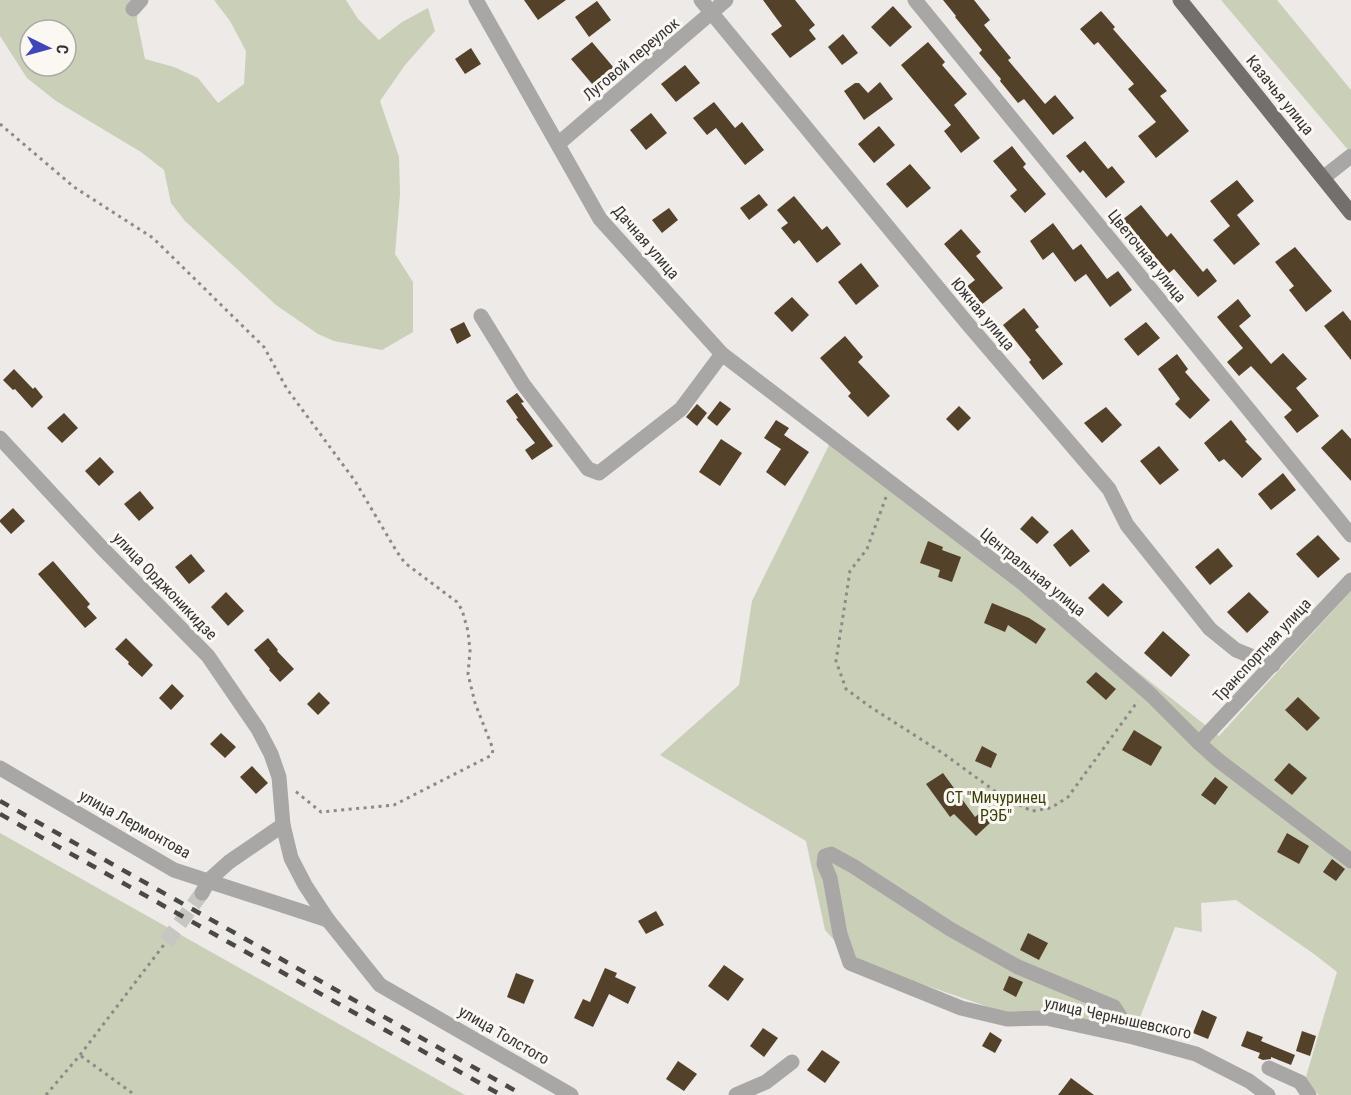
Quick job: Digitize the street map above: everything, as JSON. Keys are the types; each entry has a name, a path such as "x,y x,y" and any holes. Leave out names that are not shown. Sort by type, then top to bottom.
{"main road":[{"name":"Казачья улица","path":"1180,0 1351,213"}],"street":[{"name":"Дачная улица","path":"476,0 600,219 722,354 830,437"},
{"name":"Южная улица","path":"701,0 967,323 1109,489 1128,525 1210,629 1236,650 1273,665"},
{"name":"Луговой переулок","path":"558,144 726,0"},
{"name":"Цветочная улица","path":"915,0 1351,535"},
{"path":"1323,178 1351,156"},
{"path":"481,316 523,384 588,469 599,473 681,409 722,354"},
{"name":"Центральная улица","path":"830,437 1024,585 1146,690 1218,760 1351,861"},
{"name":"улица Орджоникидзе","path":"0,438 102,548 208,656 258,729 272,754 279,777 283,825 291,858 327,920"},
{"name":"Транспортная улица","path":"1199,743 1351,580"},
{"name":"улица Лермонтова","path":"0,768 206,887 327,920"},
{"path":"206,887 229,861 283,825"},
{"name":"улица Чернышевского","path":"1133,1037 1114,1007 1018,968 950,929 853,866 831,854 825,856 824,864 830,878 840,934 850,963 961,1008 1007,1019 1046,1018 1197,1054 1249,1081 1268,1095"},
{"name":"улица Толстого","path":"327,920 380,985 572,1095"},
{"path":"736,1095 766,1082 792,1062"},
{"path":"1269,1068 1300,1082 1309,1095"}],"path":[{"path":"0,124 74,187 153,238 264,347 287,389 355,481 397,552 405,562 457,602 462,610 468,631 470,651 468,674 475,702 493,748 492,755 394,805 321,812 279,777"},
{"path":"891,483 867,549 850,572 836,662 846,689 1003,796 1032,811 1052,808 1068,796 1146,690"},
{"path":"46,1095 80,1055 166,942"},
{"path":"80,1055 135,1095"}],"green space":[{"path":"0,0 138,0 137,20 145,59 174,67 198,78 218,103 244,84 246,51 230,21 214,0 346,0 358,19 379,40 402,22 428,8 435,31 405,65 380,101 399,157 400,194 395,254 413,282 413,332 382,350 334,341 318,334 276,305 185,221 171,203 164,170 141,152 56,101 27,78 78,78 78,18 18,18 18,64 0,36"},
{"path":"1221,0 1277,0 1351,90 1351,149 1349,151"},
{"name":"СТ \"Мичуринец РЭБ\"","path":"835,433 1219,736 1351,591 1351,1095 1319,1095 1305,1080 1337,972 1236,900 1201,903 1202,932 1175,927 1134,1033 1003,1012 852,960 825,930 806,841 660,755 739,685 752,601"},
{"path":"0,833 465,1095 0,1095"}],"building":[{"path":"524,0 566,0 538,20"},
{"path":"763,0 795,0 815,25 809,30 816,39 790,58 771,34 782,26"},
{"path":"943,0 974,0 990,20 984,25 1011,58 1008,60 1045,104 1055,95 1074,118 1053,135 1024,99 1018,103 1000,81 1001,79 979,53 982,50"},
{"path":"597,1 611,20 589,37 575,17"},
{"path":"893,6 912,27 890,47 871,27"},
{"path":"1101,11 1115,27 1113,29 1167,91 1160,96 1189,131 1156,158 1138,136 1156,122 1128,89 1134,84 1098,42 1094,45 1080,29"},
{"path":"843,34 858,53 842,65 828,47"},
{"path":"592,42 614,68 593,85 571,59"},
{"path":"928,42 945,62 942,65 967,94 954,105 980,138 961,153 944,131 951,125 901,65"},
{"path":"471,48 481,64 465,74 455,59"},
{"path":"685,65 700,83 676,102 661,84"},
{"path":"880,82 893,99 864,120 844,91 855,83 859,83 868,93"},
{"path":"714,102 735,128 742,122 764,150 745,165 716,128 707,135 693,118"},
{"path":"651,113 667,133 646,150 630,130"},
{"path":"879,126 895,145 874,163 858,144"},
{"path":"1085,141 1108,169 1112,166 1125,182 1106,198 1083,170 1080,173 1066,156"},
{"path":"1012,146 1026,164 1023,167 1046,194 1025,213 1010,196 1017,190 993,161"},
{"path":"910,164 931,188 907,208 886,184"},
{"path":"1237,180 1254,201 1237,215 1260,244 1234,265 1213,240 1230,226 1210,201"},
{"path":"759,194 768,205 749,220 740,208"},
{"path":"794,196 822,230 827,226 841,244 817,263 799,240 794,244 781,228 788,223 777,210"},
{"path":"1141,205 1167,237 1171,233 1203,272 1207,268 1217,281 1198,297 1174,269 1169,273 1139,238 1133,243 1117,224"},
{"path":"669,208 678,220 662,233 652,220"},
{"path":"1053,223 1073,250 1081,244 1107,279 1118,271 1132,290 1110,307 1086,274 1075,282 1053,252 1043,260 1030,241"},
{"path":"961,229 981,252 976,256 1003,288 981,305 966,287 975,280 944,244"},
{"path":"1295,247 1332,291 1306,312 1289,290 1294,286 1275,262"},
{"path":"861,263 879,286 856,305 838,282"},
{"path":"792,297 809,315 792,332 774,313"},
{"path":"1238,299 1251,316 1239,326 1271,364 1283,353 1307,379 1296,388 1319,416 1297,433 1284,417 1292,410 1251,366 1239,376 1227,362 1243,348 1217,317"},
{"path":"1024,308 1039,327 1035,330 1063,364 1043,380 1029,362 1031,360 1003,325"},
{"path":"1343,311 1351,321 1351,360 1324,326"},
{"path":"464,322 471,336 457,344 450,329"},
{"path":"1146,322 1160,338 1138,356 1124,339"},
{"path":"845,336 863,357 858,362 890,396 868,417 848,396 851,393 820,358"},
{"path":"1177,354 1188,369 1185,372 1210,400 1190,419 1175,404 1180,399 1158,369"},
{"path":"14,369 43,397 32,408 15,389 13,390 3,380"},
{"path":"517,393 524,402 521,403 553,446 532,460 525,450 535,443 516,419 518,418 506,401"},
{"path":"720,401 731,409 717,426 707,418"},
{"path":"697,404 707,413 697,426 686,417"},
{"path":"959,406 971,418 958,431 946,419"},
{"path":"1106,407 1122,425 1102,443 1084,423"},
{"path":"64,413 78,428 62,443 47,428"},
{"path":"776,420 789,428 784,435 809,452 785,486 766,472 781,449 764,438"},
{"path":"1231,420 1247,440 1245,441 1262,459 1242,478 1224,459 1219,462 1204,443"},
{"path":"1342,429 1351,439 1351,481 1321,448"},
{"path":"721,439 742,453 720,486 699,472"},
{"path":"1159,446 1179,470 1160,485 1140,461"},
{"path":"100,457 114,472 99,486 85,471"},
{"path":"1283,473 1296,490 1271,510 1258,494"},
{"path":"140,491 154,508 139,521 124,504"},
{"path":"13,508 25,521 11,534 0,520"},
{"path":"1032,516 1049,532 1037,544 1020,529"},
{"path":"1072,529 1090,551 1070,567 1053,545"},
{"path":"1318,535 1340,559 1318,578 1296,554"},
{"path":"928,541 943,547 942,550 961,557 952,582 938,577 940,570 920,563"},
{"path":"1218,548 1233,566 1210,585 1195,567"},
{"path":"191,554 205,571 189,584 175,567"},
{"path":"53,561 90,604 87,607 97,618 85,628 38,574"},
{"path":"1103,583 1123,602 1108,617 1088,598"},
{"path":"226,592 244,611 228,626 211,607"},
{"path":"1249,592 1269,612 1247,633 1227,612"},
{"path":"992,603 1029,618 1046,629 1036,644 1008,625 1005,632 984,623"},
{"path":"1163,631 1190,655 1171,677 1144,653"},
{"path":"126,638 153,665 142,677 115,649"},
{"path":"268,638 294,669 280,682 254,650"},
{"path":"1096,672 1116,689 1106,700 1086,682"},
{"path":"172,684 184,696 171,710 159,698"},
{"path":"319,692 330,703 318,715 307,704"},
{"path":"1298,697 1320,718 1307,731 1285,710"},
{"path":"1134,730 1162,747 1151,766 1122,750"},
{"path":"221,733 236,747 225,758 210,744"},
{"path":"982,746 997,754 991,768 975,761"},
{"path":"1289,763 1307,778 1292,795 1274,780"},
{"path":"252,766 268,783 256,794 240,777"},
{"path":"943,773 975,817 981,812 991,822 976,836 954,814 950,817 926,784"},
{"path":"1215,777 1228,787 1215,805 1201,795"},
{"path":"1287,833 1309,846 1299,864 1277,852"},
{"path":"1332,859 1345,869 1336,881 1323,872"},
{"path":"656,911 664,925 646,934 638,921"},
{"path":"1028,933 1048,943 1039,960 1020,950"},
{"path":"724,965 744,979 728,1001 708,986"},
{"path":"605,968 617,973 615,977 636,987 628,1004 609,994 593,1027 574,1018 583,999 590,1002"},
{"path":"516,973 534,980 524,1004 507,997"},
{"path":"1009,976 1023,982 1016,997 1003,990"},
{"path":"1202,1010 1217,1017 1208,1039 1193,1033"},
{"path":"763,1028 778,1038 764,1057 750,1046"},
{"path":"1247,1031 1263,1037 1261,1041 1295,1055 1291,1065 1271,1057 1271,1059 1263,1060 1258,1058 1260,1053 1241,1046"},
{"path":"1302,1031 1316,1036 1310,1056 1296,1051"},
{"path":"990,1032 1002,1040 995,1053 982,1046"},
{"path":"822,1050 840,1062 825,1083 807,1070"},
{"path":"678,1061 697,1074 684,1091 666,1079"},
{"path":"1071,1078 1094,1095 1058,1095"}],"tunnel":[{"path":"166,942 202,893"}],"railway":[{"path":"0,801 523,1095"},
{"path":"0,814 501,1095"}]}
